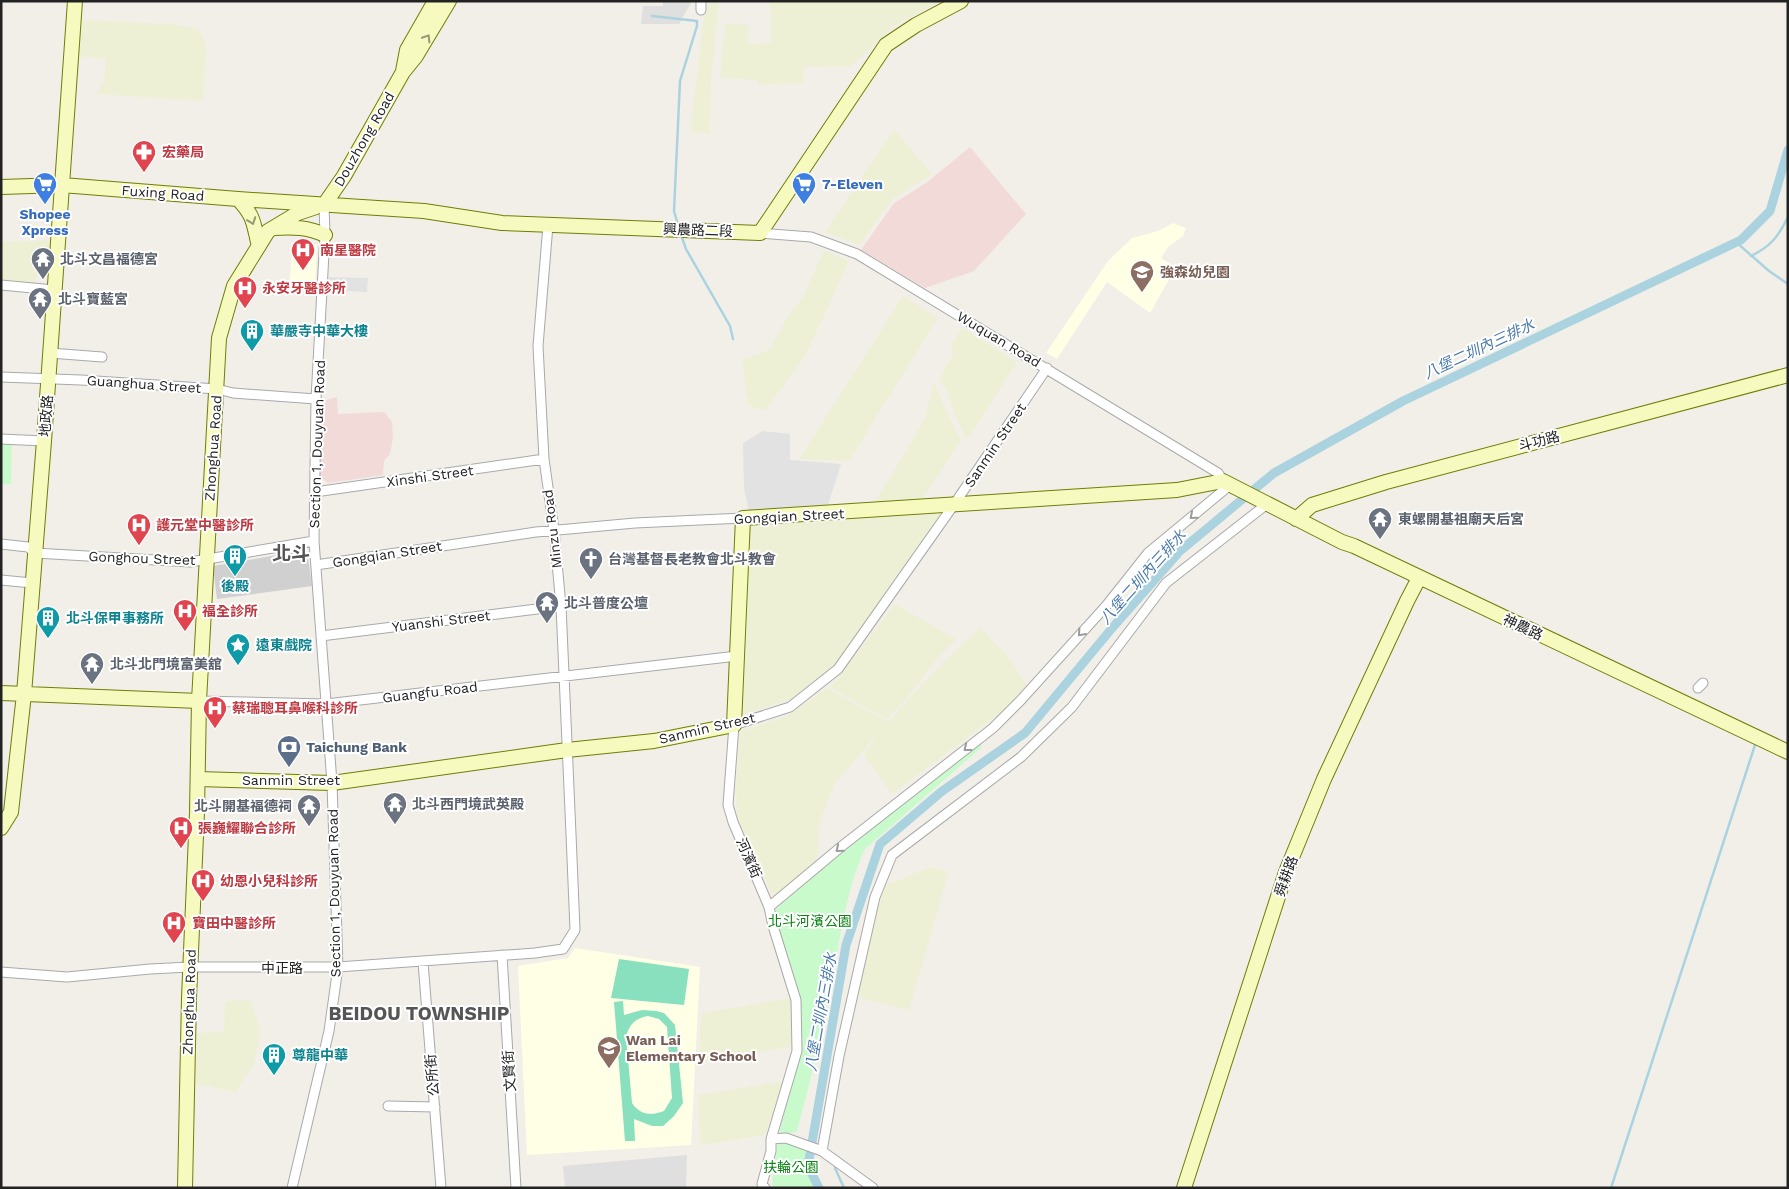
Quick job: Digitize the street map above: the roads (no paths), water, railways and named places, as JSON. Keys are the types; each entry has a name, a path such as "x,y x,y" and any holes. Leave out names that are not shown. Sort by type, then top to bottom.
{"street":[{"name":"地政路","path":"1,828 11,812 24,694 75,1"},
{"name":"Douzhong Road","path":"403,72 407,50 435,1"},
{"name":"Douzhong Road","path":"324,205 344,176 403,72 416,56 449,1"},
{"path":"760,233 886,45 916,25 961,1"},
{"name":"Fuxing Road","path":"1,187 62,185 324,205"},
{"path":"238,199 249,211 255,226 259,246"},
{"name":"興農路二段","path":"324,205 424,211 493,223 760,233"},
{"name":"Zhonghua Road","path":"185,1188 199,701 219,338 234,286 271,228 298,213 324,205"},
{"name":"Section 1, Douyuan Road","path":"292,1188 329,1031 338,967 332,783 314,541 316,399 326,235 324,205"},
{"name":"Minzu Road","path":"548,225 538,346 544,459 554,530 561,606 575,930 563,949"},
{"path":"271,228 300,227 326,235"},
{"name":"Wuquan Road","path":"760,233 811,237 857,254 1218,472 1229,484"},
{"path":"1,285 54,290"},
{"path":"50,354 102,357"},
{"name":"Sanmin Street","path":"198,779 332,783 567,750 654,740 734,725 790,707 838,669 1048,368"},
{"name":"斗功路","path":"1296,519 1312,505 1386,482 1788,375"},
{"name":"Guanghua Street","path":"1,376 217,389 233,393 316,399"},
{"path":"1,439 44,441"},
{"name":"Xinshi Street","path":"315,492 544,459"},
{"path":"769,907 842,846 993,728 1106,606 1148,553 1229,484 1263,502 1166,583 1072,707 1021,757 892,855 875,897 839,1056 822,1151"},
{"name":"Gongqian Street","path":"316,565 554,530 636,523 953,506 1177,490 1229,484"},
{"name":"神農路","path":"1263,502 1419,578 1788,752"},
{"name":"河濱街","path":"743,518 734,725 728,805 733,822 769,907 796,1000 797,1051 771,1139 771,1151 762,1184 765,1188"},
{"name":"Gonghou Street","path":"1,544 28,547 35,553 190,562 314,541"},
{"name":"舜耕路","path":"1184,1188 1286,872 1324,779 1406,601 1419,578"},
{"path":"1,580 32,583"},
{"name":"Yuanshi Street","path":"321,636 561,606"},
{"name":"Guangfu Road","path":"1,693 326,704 737,656"},
{"name":"中正路","path":"1,972 67,977 190,967 338,967 423,962 563,949"},
{"name":"文賢街","path":"502,955 516,1188"},
{"name":"公所街","path":"423,962 441,1188"},
{"path":"388,1106 435,1107"},
{"path":"771,1139 786,1138 822,1151 873,1188"}],"waterway":[{"path":"652,16 697,21 680,81 674,211 678,225"},
{"name":"八堡二圳內三排水","path":"819,1188 808,1166 846,945 880,844 941,792 1025,733 1113,627 1180,551 1274,473 1403,401 1741,240 1770,211 1788,150"},
{"path":"1751,256 1773,240 1788,217"},
{"path":"681,235 686,249 730,326 733,339"},
{"path":"1736,242 1769,271 1788,284"},
{"path":"1611,1188 1755,745"},
{"path":"835,1168 844,1188"}],"place":[{"name":"宏藥局","path":"144,173"},
{"name":"Shopee Xpress","path":"45,205"},
{"name":"7-Eleven","path":"804,205"},
{"name":"南星醫院","path":"303,271"},
{"name":"北斗文昌福德宮","path":"43,280"},
{"name":"強森幼兒園","path":"1142,293"},
{"name":"永安牙醫診所","path":"245,309"},
{"name":"北斗寶藍宮","path":"40,320"},
{"name":"華嚴寺中華大樓","path":"252,352"},
{"name":"東螺開基祖廟天后宮","path":"1380,540"},
{"name":"護元堂中醫診所","path":"139,546"},
{"name":"後殿","path":"235,577"},
{"name":"台灣基督長老教會北斗教會","path":"591,580"},
{"name":"北斗普度公壇","path":"547,624"},
{"name":"福全診所","path":"185,632"},
{"name":"北斗保甲事務所","path":"48,639"},
{"name":"遠東戲院","path":"238,666"},
{"name":"北斗北門境富美舘","path":"92,685"},
{"name":"蔡瑞聰耳鼻喉科診所","path":"215,729"},
{"name":"Taichung Bank","path":"289,768"},
{"name":"北斗西門境武英殿","path":"395,825"},
{"name":"北斗開基福德祠","path":"309,827"},
{"name":"張巍耀聯合診所","path":"181,849"},
{"name":"幼恩小兒科診所","path":"203,902"},
{"name":"寶田中醫診所","path":"174,944"},
{"name":"Wan Lai Elementary School","path":"609,1069"},
{"name":"尊龍中華","path":"274,1076"}],"district":[{"name":"北斗","path":"291,553"},
{"name":"BEIDOU TOWNSHIP","path":"419,1013"}],"park label":[{"name":"北斗河濱公園","path":"810,921"},
{"name":"扶輪公園","path":"791,1167"}]}
